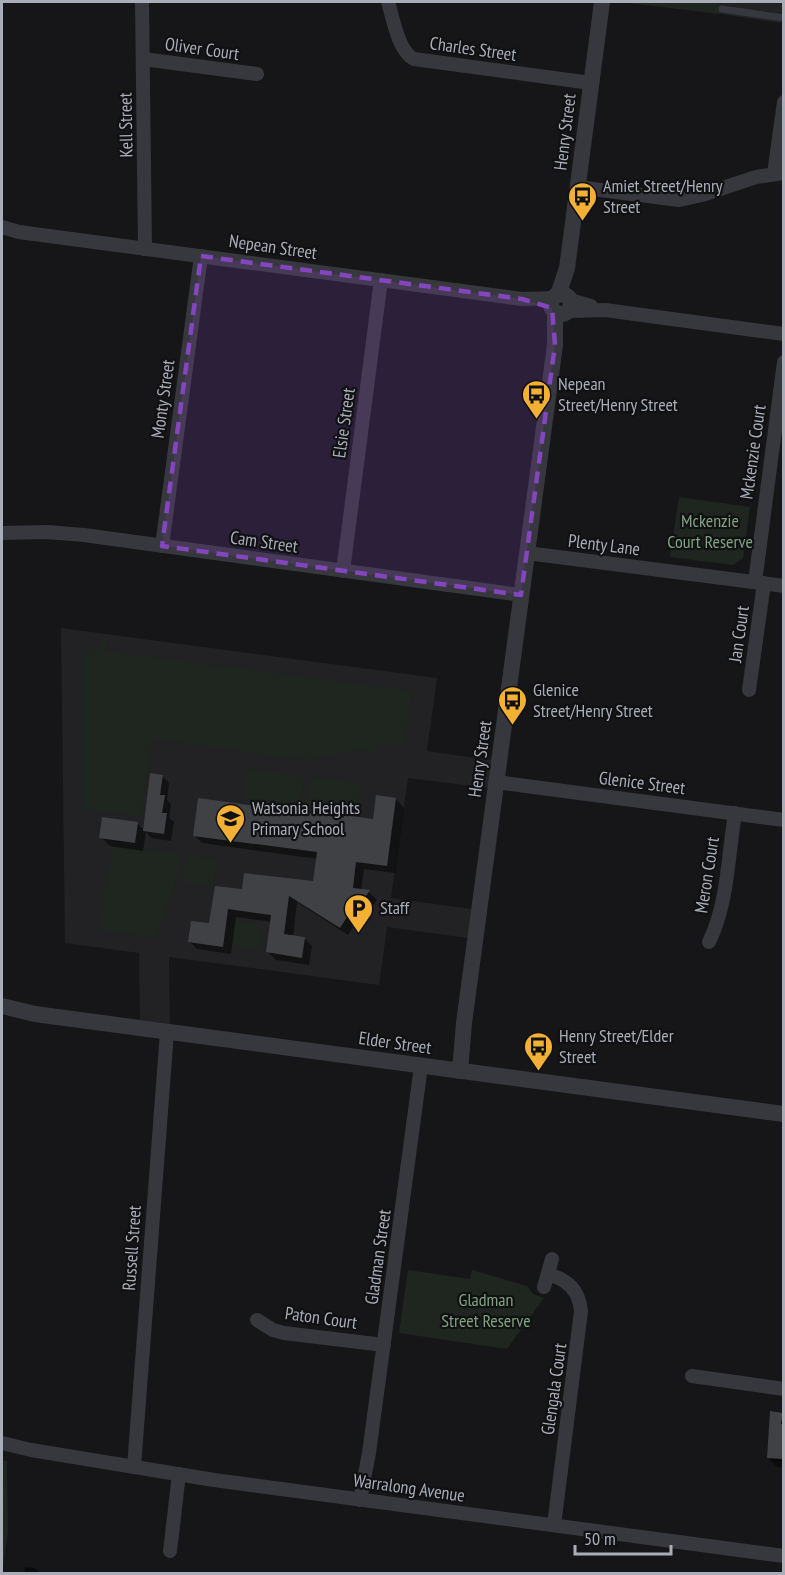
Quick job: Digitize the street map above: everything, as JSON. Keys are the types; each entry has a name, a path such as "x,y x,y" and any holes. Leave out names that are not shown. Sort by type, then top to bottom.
{"street":[{"name":"Kell Street","path":"142,2 145,249"},
{"name":"Charles Street","path":"388,2 402,47 407,55 414,59 591,83"},
{"name":"Henry Street","path":"460,1071 464,1023 496,782 602,2"},
{"name":"Oliver Court","path":"143,59 257,74"},
{"path":"577,187 679,201 756,177 779,174 783,102"},
{"name":"Nepean Street","path":"2,227 19,232"},
{"name":"Nepean Street","path":"2,232 19,232 783,334"},
{"name":"Monty Street","path":"162,546 201,256"},
{"name":"Elsie Street","path":"343,571 381,280"},
{"name":"Mckenzie Court","path":"759,583 783,362"},
{"name":"Cam Street","path":"2,533 66,534 521,595"},
{"name":"Plenty Lane","path":"527,553 783,586"},
{"name":"Jan Court","path":"749,690 759,583"},
{"name":"Glenice Street","path":"496,782 783,820"},
{"name":"Meron Court","path":"709,942 722,905 735,813"},
{"name":"Elder Street","path":"2,1006 35,1014 783,1114"},
{"name":"Russell Street","path":"134,1467 167,1032"},
{"name":"Gladman Street","path":"363,1500 421,1066"},
{"name":"Glengala Court","path":"552,1259 546,1280 562,1279 570,1284 579,1298 582,1311 554,1525"},
{"name":"Paton Court","path":"257,1320 273,1330 284,1333 384,1345"},
{"path":"692,1376 783,1389"},
{"name":"Warralong Avenue","path":"2,1443 31,1450 179,1474 783,1556"},
{"name":"Warralong Avenue","path":"2,1450 31,1450"},
{"path":"170,1551 179,1474"}],"lane":[{"path":"722,9 783,18"}],"highlighted area":[{"path":"201,256 522,299 552,308 555,345 521,595 162,546"}],"shaded area":[{"path":"722,2 783,2 781,23 720,14"},
{"name":"Watsonia Heights Primary School","path":"61,628 437,678 427,751 491,760 488,788 408,778 391,898 472,909 468,938 387,927 379,985 169,957 170,1024 140,1020 139,953 65,943"}],"green space":[{"path":"619,2 722,2 720,14"},
{"name":"Mckenzie Court Reserve","path":"679,497 750,507 743,558 733,565 670,557"},
{"path":"100,637 107,638 106,651 412,691 404,747 388,744 378,746 377,752 361,750 306,760 152,739 141,817 82,809 82,648 99,650"},
{"path":"246,769 304,776 300,805 243,798"},
{"path":"309,777 361,784 357,813 305,806"},
{"path":"112,844 182,854 174,887 156,938 99,930"},
{"path":"187,855 217,859 213,887 186,883 182,880"},
{"path":"232,921 263,925 259,950 228,946"},
{"name":"Gladman Street Reserve","path":"408,1270 470,1279 472,1270 527,1286 533,1294 544,1298 507,1349 399,1333"},
{"path":"2,1460 7,1461 8,1532 2,1573"}],"building":[{"path":"150,773 163,775 160,795 165,795 162,813 167,813 164,834 143,831"},
{"path":"376,795 396,798 387,866 356,862 353,888 370,890 351,919 347,917 340,928 289,896 284,934 305,937 302,958 266,952 271,915 228,909 223,947 188,942 191,921 209,923 215,886 242,889 244,873 313,881 317,852 193,836 198,798 344,818 344,815 373,819"},
{"path":"102,817 138,822 135,843 99,838"},
{"path":"770,1411 783,1413 781,1424 783,1424 783,1459 767,1458"}],"place":[{"name":"Amiet Street/Henry Street","path":"582,222"},
{"name":"Nepean Street/Henry Street","path":"537,420"},
{"name":"Glenice Street/Henry Street","path":"512,726"},
{"name":"Watsonia Heights Primary School","path":"231,844"},
{"name":"Staff","path":"359,934"},
{"name":"Henry Street/Elder Street","path":"538,1072"}]}
